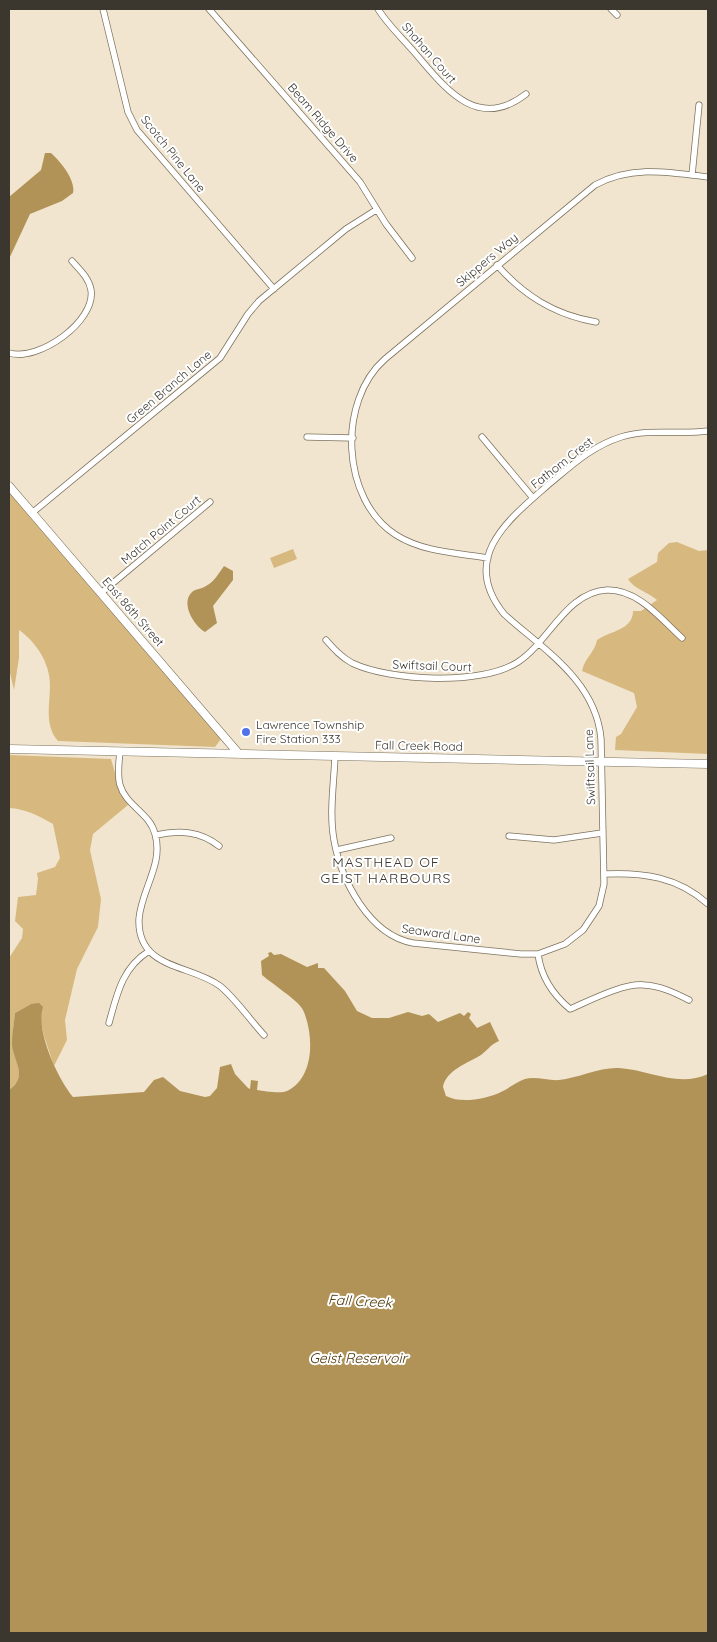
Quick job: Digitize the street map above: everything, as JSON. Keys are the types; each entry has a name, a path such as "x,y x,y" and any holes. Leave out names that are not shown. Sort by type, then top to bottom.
{"main road":[{"name":"East 86th Street","path":"9,486 239,754"},
{"name":"Fall Creek Road","path":"9,749 708,764"}],"street":[{"name":"Scotch Pine Lane","path":"103,9 128,112 137,130 274,289"},
{"name":"Beam Ridge Drive","path":"209,9 353,174 376,210 412,258"},
{"name":"Shahan Court","path":"378,9 445,88 462,102 478,107 494,108 509,104 526,94"},
{"path":"611,9 617,15"},
{"path":"692,175 699,105"},
{"name":"Skippers Way","path":"488,558 432,549 410,543 393,533 379,520 364,499 356,479 353,438 357,401 365,382 375,368 497,264 580,195 604,180 626,173 642,171 708,176"},
{"name":"Green Branch Lane","path":"32,513 220,358 252,308 346,229 376,210"},
{"path":"9,353 28,354 44,349 86,313 90,302 90,287 85,276 72,261"},
{"path":"497,264 521,289 544,306 568,316 596,322"},
{"name":"Fathom Crest","path":"488,558 493,542 502,528 533,498 582,457 610,440 644,432 708,431"},
{"path":"307,437 353,438"},
{"path":"482,437 533,498"},
{"name":"Match Point Court","path":"101,593 210,502"},
{"name":"Swiftsail Lane","path":"488,558 487,575 494,600 504,614 572,675 590,698 600,733 604,874 599,906 585,928 566,944 538,954"},
{"name":"Swiftsail Court","path":"326,640 338,654 352,663 379,673 398,676 464,678 483,676 504,670 524,658 577,601 604,590 617,591 632,596 682,638"},
{"path":"120,751 119,778 122,791 150,822 156,835 156,859 139,919 142,939 149,950 167,964 209,979 222,987 264,1034"},
{"name":"Seaward Lane","path":"335,756 332,821 337,850 343,869 375,925 388,935 413,943 538,954"},
{"path":"156,835 174,832 190,833 205,838 218,846"},
{"path":"509,836 554,840 602,833"},
{"path":"337,850 391,838"},
{"path":"604,874 635,873 660,878 684,887 708,904"},
{"path":"109,1023 124,976 136,960 149,950"},
{"path":"538,954 546,982 560,1001 570,1009 615,991 643,984 667,989 689,1000"}],"shaded area":[{"path":"9,492 216,732 221,739 215,747 58,741 49,721 50,685 48,669 36,647 19,630 19,658 14,690 9,669"},
{"path":"677,542 699,551 708,550 708,754 615,750 616,737 621,734 637,707 634,693 582,671 583,667 597,640 625,626 632,617 633,611 641,611 657,600 628,579 657,562 658,553 669,543"},
{"path":"293,549 297,559 274,568 270,558"},
{"path":"9,755 111,759 120,790 128,805 93,834 90,850 101,899 98,927 77,969 65,1020 67,1040 54,1066 44,1036 37,1005 31,1004 15,1013 13,1044 19,1074 15,1085 9,1090 9,958 22,938 23,929 15,921 18,897 36,895 37,873 55,867 60,858 53,824 31,813 9,808"}],"water":[{"path":"45,153 51,153 66,171 72,182 73,193 62,201 30,214 9,259 9,197 41,170"},
{"path":"224,566 233,571 233,580 213,606 217,623 205,632 193,620 187,602 193,591 211,582"},
{"name":"Geist Reservoir","path":"271,952 274,955 281,954 307,967 318,963 318,968 324,968 345,991 357,1011 372,1018 389,1018 408,1012 422,1016 429,1014 438,1022 460,1013 464,1016 468,1012 471,1014 469,1018 477,1028 490,1022 499,1041 481,1055 458,1068 445,1081 443,1087 446,1096 459,1100 474,1100 488,1097 529,1078 559,1080 612,1068 630,1069 675,1079 697,1078 708,1074 708,1633 9,1633 9,1090 15,1085 19,1074 12,1044 15,1013 31,1004 39,1003 43,1007 41,1017 42,1028 49,1054 61,1079 73,1097 144,1092 154,1080 163,1077 180,1091 205,1097 210,1096 217,1088 220,1067 231,1064 235,1074 248,1088 250,1089 251,1080 258,1081 257,1090 284,1092 296,1085 303,1076 310,1055 309,1031 307,1020 300,1006 262,975 261,961 269,956 268,953"}],"place":[{"name":"Lawrence Township Fire Station 333","path":"246,732"}],"district":[{"name":"MASTHEAD OF GEIST HARBOURS","path":"386,870"}],"water label":[{"name":"Fall Creek","path":"360,1301"}]}
